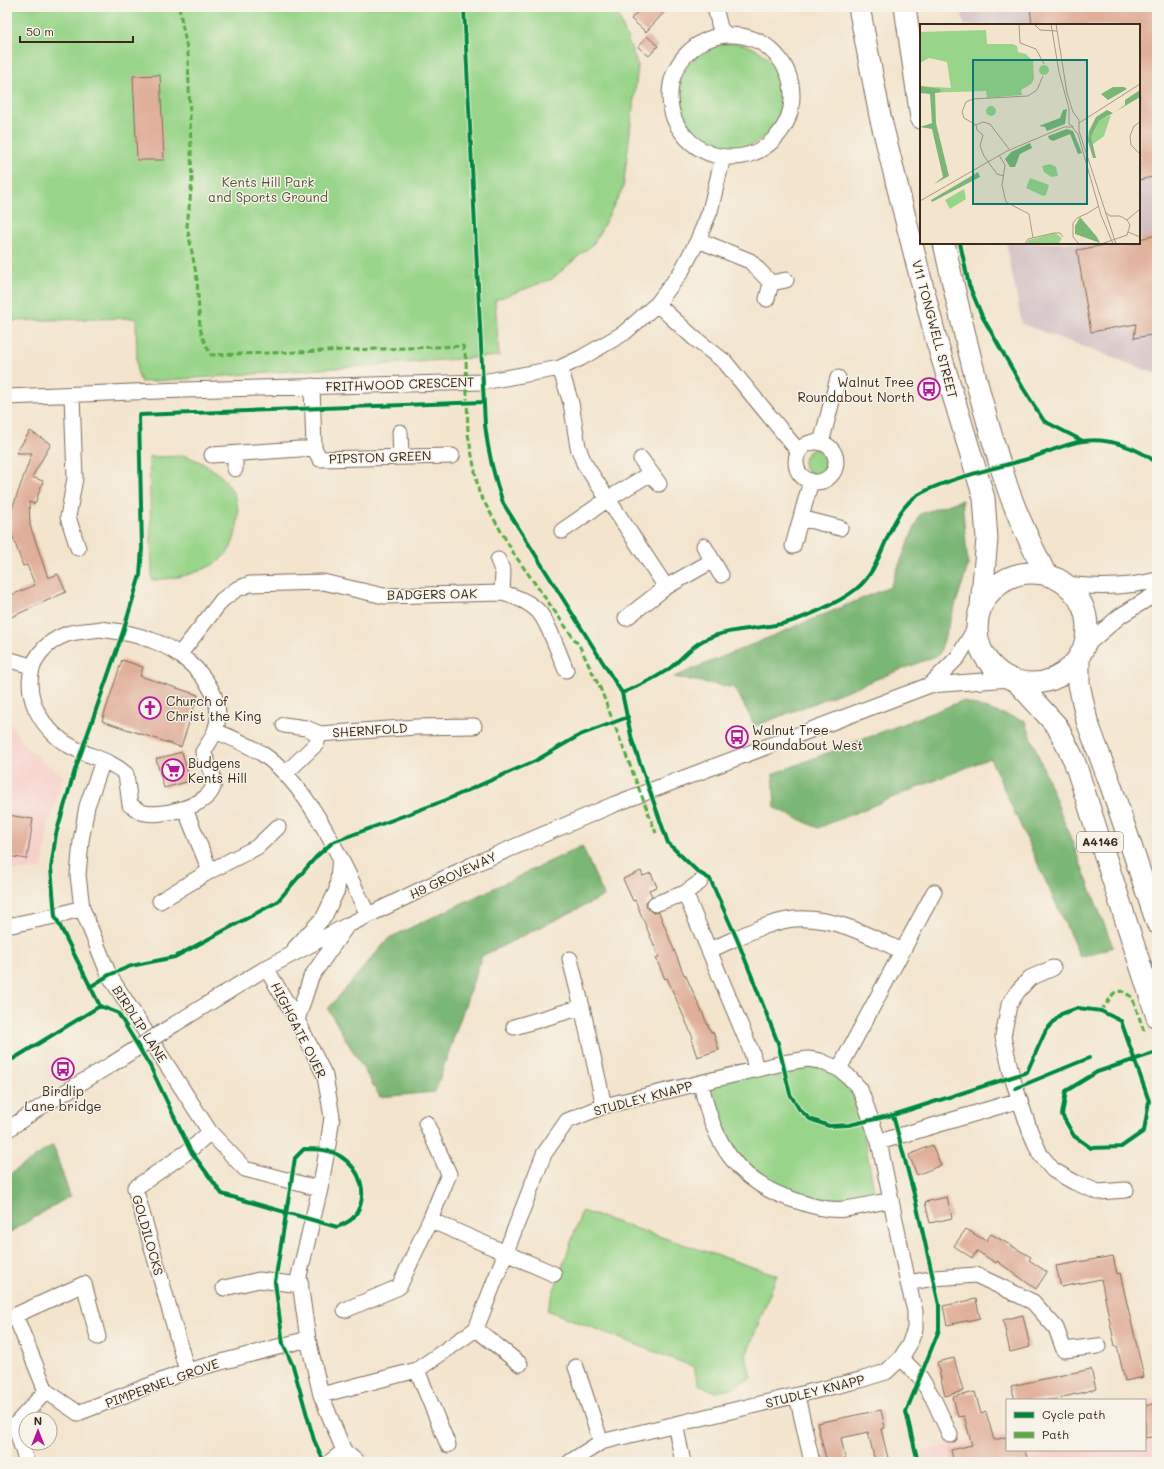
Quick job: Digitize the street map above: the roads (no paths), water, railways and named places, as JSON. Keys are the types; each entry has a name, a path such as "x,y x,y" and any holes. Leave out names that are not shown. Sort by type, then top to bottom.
{"highway":[{"name":"V11 TONGWELL STREET","path":"859,7 880,116 936,339 984,498 987,539 981,606"},
{"path":"905,7 920,111"},
{"name":"V11 TONGWELL STREET","path":"944,244 965,335 1007,487 1025,531 1046,575"},
{"name":"A4146","path":"1157,922 1111,786 1087,721 1078,684 1082,652 1087,630 1085,613 1077,597 1065,584 1046,575 1027,574 1008,578 993,590 981,606 976,627 980,648 992,667 1013,680 1057,726 1074,760 1157,1017"},
{"path":"1013,680 1040,683 1063,674 1082,652"}],"street":[{"path":"715,7 720,28 726,35"},
{"path":"726,35 747,36 766,45 781,59 790,77 793,98 789,118 779,136 763,149 744,157 723,157 706,152 688,139 680,130 673,115 670,98 672,78 682,60 692,48 704,41 710,38 726,35"},
{"name":"FRITHWOOD CRESCENT","path":"7,397 138,391 483,382 560,368 581,358 624,333 657,304 681,272 698,240 710,210 723,157"},
{"path":"698,240 750,261 771,283"},
{"path":"771,283 786,280"},
{"path":"767,298 771,283"},
{"path":"657,304 694,338 725,362 799,452"},
{"path":"560,368 571,402 578,447 584,463 666,588"},
{"path":"821,443 838,378"},
{"name":"PIPSTON GREEN","path":"312,386 314,448 320,459 452,456"},
{"path":"72,395 75,478 68,517 78,548"},
{"path":"400,432 401,456"},
{"path":"821,443 827,445 835,455 836,467 829,478 823,481 811,482 806,479 798,469 796,464 799,452 809,444 821,443"},
{"name":"PIPSTON GREEN","path":"212,455 234,462 314,448"},
{"path":"562,531 608,499 655,478 641,459"},
{"path":"793,546 811,482"},
{"path":"802,518 840,528"},
{"path":"704,546 721,575"},
{"path":"498,560 503,572 502,593"},
{"path":"626,618 666,588 712,561"},
{"path":"1065,584 1107,588 1136,585 1157,580"},
{"name":"BADGERS OAK","path":"179,655 222,600 237,589 250,584 323,582 384,596 502,593 517,597 538,611 556,643 566,670"},
{"path":"1082,652 1120,616 1157,593"},
{"name":"H9 GROVEWAY","path":"930,685 958,657 976,627"},
{"path":"100,629 123,632 153,640 179,655 201,673 213,692 218,711 215,731 203,752 213,776 213,787 208,796 185,809 161,813 142,812 130,805 126,774 117,766 77,751 55,735 39,716 32,701 30,682 32,666 45,648 67,634 100,629"},
{"path":"7,659 32,666"},
{"name":"H9 GROVEWAY","path":"7,1130 39,1108 266,968 368,915 472,865 674,780 930,685 986,680 1013,680"},
{"path":"284,725 306,728 320,734"},
{"name":"SHERNFOLD","path":"286,774 316,744 320,734 409,727 474,726"},
{"path":"215,731 264,755 286,774 334,842 368,915"},
{"name":"BIRDLIP LANE","path":"103,761 87,806 81,841 78,875 82,908 109,976 210,1132 245,1170 320,1189"},
{"path":"185,809 210,872"},
{"path":"160,900 257,847 278,827"},
{"path":"288,956 324,917 337,890 340,857"},
{"path":"655,904 685,893 700,882"},
{"path":"839,1069 934,892"},
{"path":"685,893 752,1053 756,1069"},
{"path":"7,926 55,916 82,908"},
{"path":"710,950 768,926 793,919 840,924 902,951"},
{"path":"297,1020 311,977 348,925"},
{"path":"570,959 604,1106"},
{"name":"HIGHGATE OVER","path":"266,968 297,1020 325,1076 332,1117 320,1189 299,1276 308,1339 321,1395 344,1451 356,1462"},
{"path":"1053,968 1030,978 1018,991 1009,1005 1003,1037 1012,1077 1040,1154 1052,1170 1074,1182 1098,1192 1126,1190"},
{"path":"514,1027 582,1006"},
{"name":"STUDLEY KNAPP","path":"476,1329 544,1154 567,1121 604,1106 756,1069 808,1059 820,1061 839,1069 860,1089 879,1142 890,1200 915,1311 915,1329 909,1345 901,1358 886,1372 797,1396 601,1442 570,1462"},
{"name":"STUDLEY KNAPP","path":"701,1083 706,1108 715,1133 731,1160 752,1179 777,1195 808,1204 844,1209 890,1200"},
{"path":"879,1142 1020,1100"},
{"path":"345,1310 400,1287 430,1220 449,1174 426,1123"},
{"name":"GOLDILOCKS","path":"187,1371 135,1188 190,1150 210,1132"},
{"path":"430,1220 505,1254 554,1274"},
{"path":"908,1283 934,1278 976,1276 1033,1302 1056,1328 1064,1350 1098,1346"},
{"path":"224,1288 259,1280 300,1285"},
{"path":"24,1457 15,1425 46,1390 11,1317 84,1284 98,1337"},
{"path":"321,1395 417,1370 476,1329 520,1364"},
{"name":"PIMPERNEL GROVE","path":"46,1390 78,1413 187,1371 283,1344 308,1339"},
{"path":"901,1358 920,1377 933,1398 950,1435"},
{"path":"576,1367 601,1442"},
{"path":"417,1370 448,1445"},
{"path":"797,1396 812,1462"},
{"path":"675,1424 683,1462"},
{"path":"330,1462 344,1451"}],"place":[{"name":"Walnut Tree Roundabout North","path":"929,389"},
{"name":"Church of Christ the King","path":"150,708"},
{"name":"Walnut Tree Roundabout West","path":"737,737"},
{"name":"Budgens Kents Hill","path":"173,770"},
{"name":"Birdlip Lane bridge","path":"63,1069"}],"park label":[{"name":"Kents Hill Park and Sports Ground","path":"268,190"}]}
